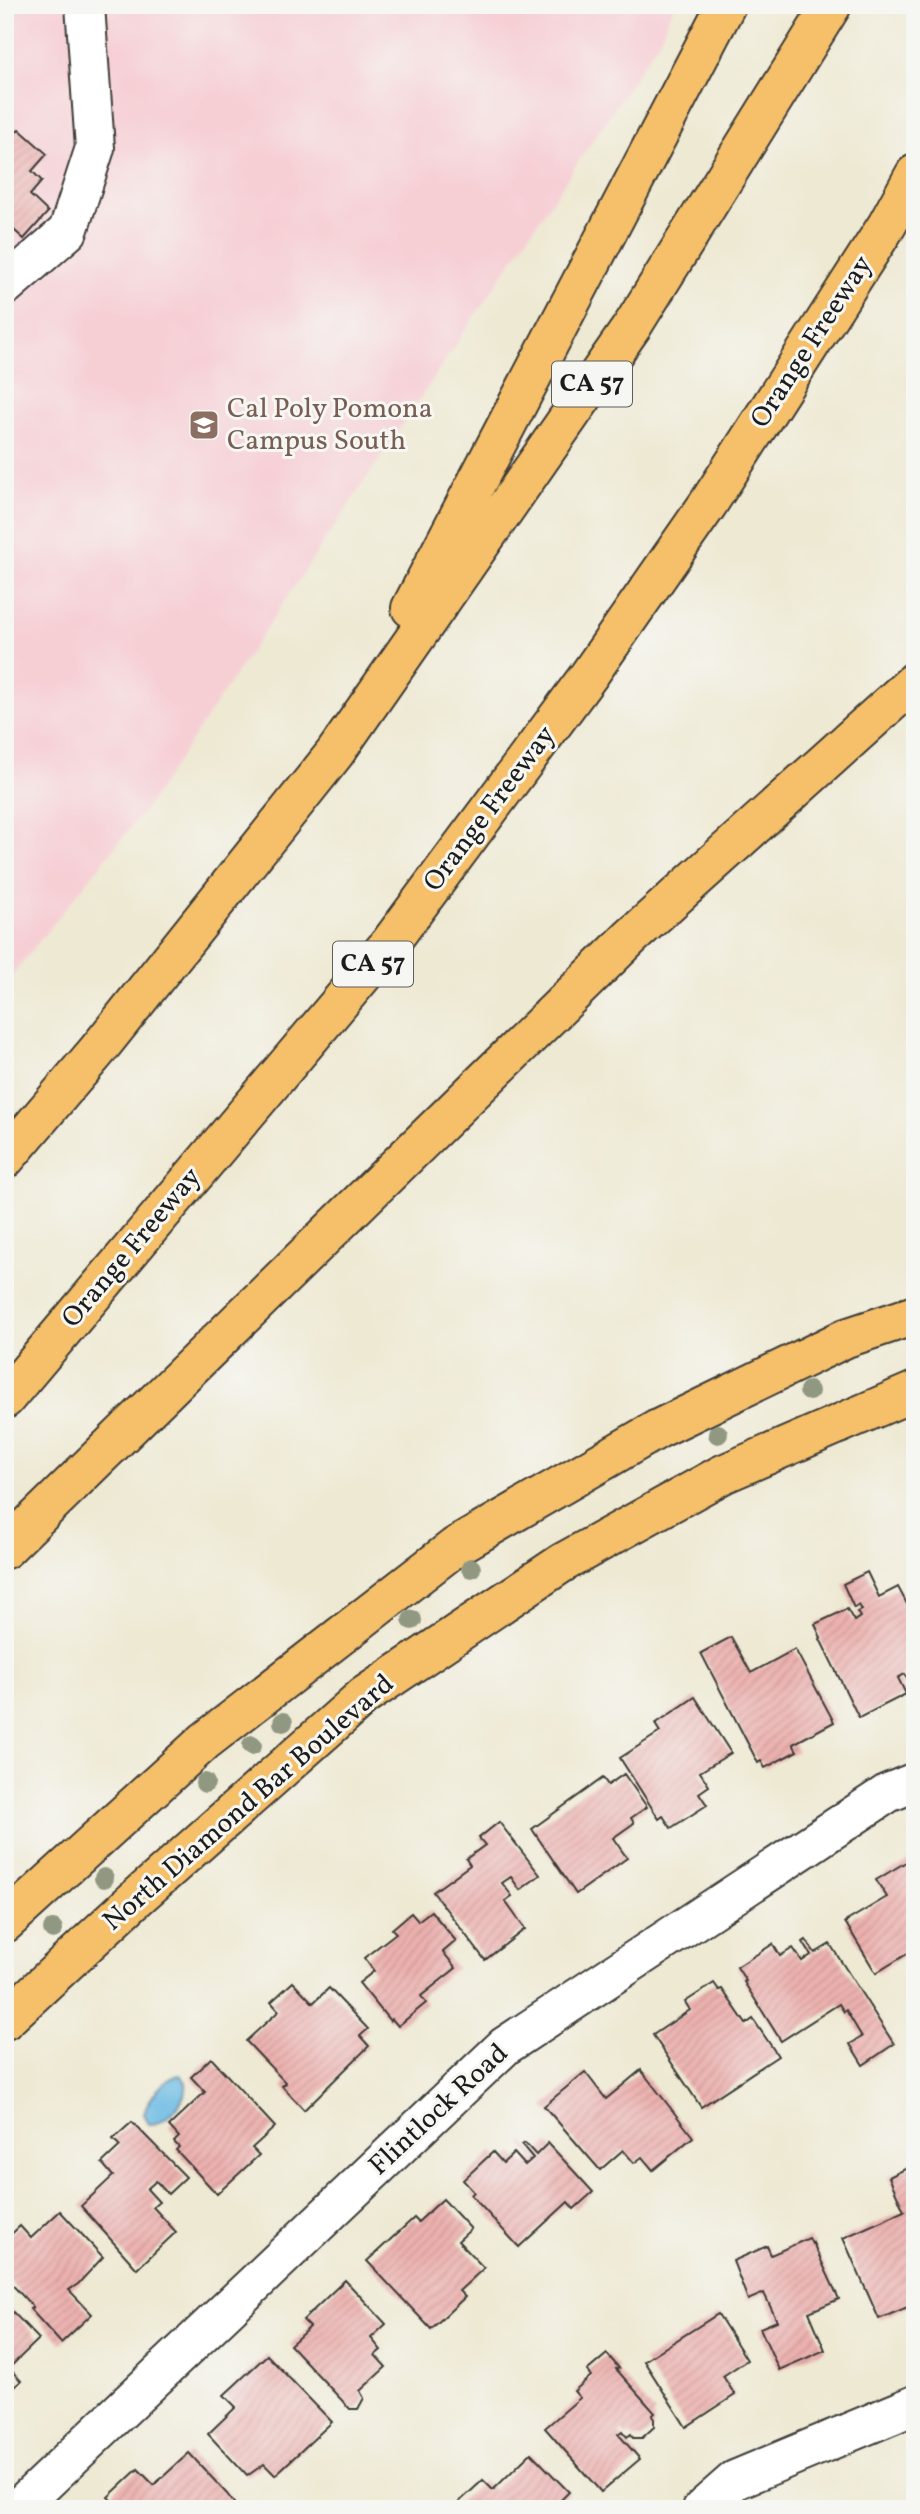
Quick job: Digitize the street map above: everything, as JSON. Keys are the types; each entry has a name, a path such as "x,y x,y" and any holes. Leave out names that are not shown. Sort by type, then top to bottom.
{"main road":[{"path":"335,752 726,5"},
{"name":"CA 57","path":"5,1159 97,1051 335,752 633,325 832,5"},
{"name":"Orange Freeway","path":"5,1399 390,943 424,898 589,675 708,504 887,225 915,174"},
{"path":"5,1549 631,937 915,681"},
{"path":"5,1923 205,1741 455,1547 658,1429 846,1338 915,1315"},
{"name":"North Diamond Bar Boulevard","path":"5,2020 132,1902 375,1689 573,1556 723,1474 915,1391"}],"street":[{"path":"5,286 68,231 96,148 85,5"},
{"name":"Flintlock Road","path":"17,2509 505,2046 888,1793 915,1782"},
{"path":"702,2509 735,2480 915,2405"}],"shaded area":[{"name":"Cal Poly Pomona Campus South","path":"5,5 674,5 659,41 146,808 5,984"}],"water":[{"path":"180,2075 186,2082 186,2089 180,2103 169,2116 149,2124 144,2114 153,2096 168,2080"}],"building":[{"path":"19,129 47,154 32,171 42,181 30,195 48,212 24,239 5,222 5,144"},
{"path":"867,1572 879,1597 898,1587 915,1619 915,1674 907,1678 905,1674 898,1678 906,1694 859,1718 815,1624 847,1609 854,1621 860,1617 857,1612 862,1610 859,1605 854,1608 843,1584"},
{"path":"731,1637 751,1673 795,1649 834,1722 793,1744 797,1751 765,1768 761,1761 758,1763 701,1653"},
{"path":"695,1697 731,1753 700,1772 709,1786 699,1793 707,1805 671,1828 663,1816 659,1819 620,1758 660,1732 655,1724"},
{"path":"624,1774 647,1807 631,1818 634,1823 613,1838 627,1858 576,1894 532,1829 603,1778 608,1785"},
{"path":"499,1822 540,1875 520,1890 511,1877 502,1883 512,1896 505,1901 525,1929 485,1960 433,1892 470,1865 466,1859 485,1845 479,1838"},
{"path":"911,1859 915,1865 915,1949 876,1973 845,1922 887,1897 876,1880"},
{"path":"431,1911 456,1941 443,1952 456,1968 421,1996 426,2003 398,2026 392,2019 390,2021 359,1983 374,1971 364,1958 396,1933 392,1929 411,1913 418,1921"},
{"path":"806,1940 815,1953 830,1944 894,2044 863,2065 850,2044 862,2037 846,2010 844,2012 839,2004 781,2041 737,1967 773,1944 780,1956 793,1948 802,1961 811,1955 803,1942"},
{"path":"293,1982 313,2003 329,1988 368,2029 360,2036 369,2046 304,2110 282,2086 286,2083 246,2041 279,2011 271,2002"},
{"path":"714,1983 719,1990 722,1989 746,2024 753,2019 778,2056 701,2107 653,2035 690,2010 685,2002"},
{"path":"211,2058 275,2127 252,2148 259,2155 217,2194 176,2150 179,2147 174,2142 179,2137 169,2126 205,2092 191,2077"},
{"path":"641,2070 693,2137 653,2170 642,2157 634,2163 623,2150 600,2170 544,2106 585,2072 606,2099"},
{"path":"132,2122 186,2177 168,2194 156,2181 147,2189 159,2202 153,2207 176,2232 137,2269 81,2206 113,2176 102,2163 120,2146 113,2139"},
{"path":"525,2143 536,2155 548,2143 593,2192 574,2209 568,2202 519,2247 471,2195 474,2192 463,2180 493,2152 503,2163 514,2153 525,2165 533,2158 522,2145"},
{"path":"913,2165 915,2304 879,2319 843,2238 904,2211 889,2177"},
{"path":"443,2199 471,2229 458,2241 484,2268 459,2291 465,2297 431,2329 367,2261 414,2218 418,2222"},
{"path":"60,2211 103,2257 69,2290 92,2314 61,2343 5,2277 5,2240 20,2226 31,2238"},
{"path":"809,2238 839,2299 809,2312 825,2350 779,2370 760,2328 777,2321 764,2293 748,2300 733,2261 767,2246 771,2255"},
{"path":"345,2280 386,2324 371,2338 381,2350 375,2355 386,2367 360,2391 364,2398 358,2409 350,2409 290,2345 310,2327 303,2320"},
{"path":"5,2304 39,2339 9,2368 21,2381 5,2395"},
{"path":"718,2314 747,2360 723,2376 735,2395 686,2427 644,2361"},
{"path":"607,2354 619,2368 616,2369 655,2413 652,2416 654,2427 642,2438 633,2438 631,2434 627,2437 622,2431 618,2434 640,2459 601,2492 545,2428 580,2398 574,2391 591,2376 587,2371"},
{"path":"267,2355 332,2422 275,2475 264,2464 247,2476 208,2434 236,2407 224,2395"},
{"path":"189,2453 236,2506 232,2509 119,2509 108,2497 138,2469 154,2485"},
{"path":"531,2453 569,2492 552,2509 465,2509 459,2502 483,2480 493,2490"}],"place":[{"name":"Cal Poly Pomona Campus South","path":"204,425"}]}
